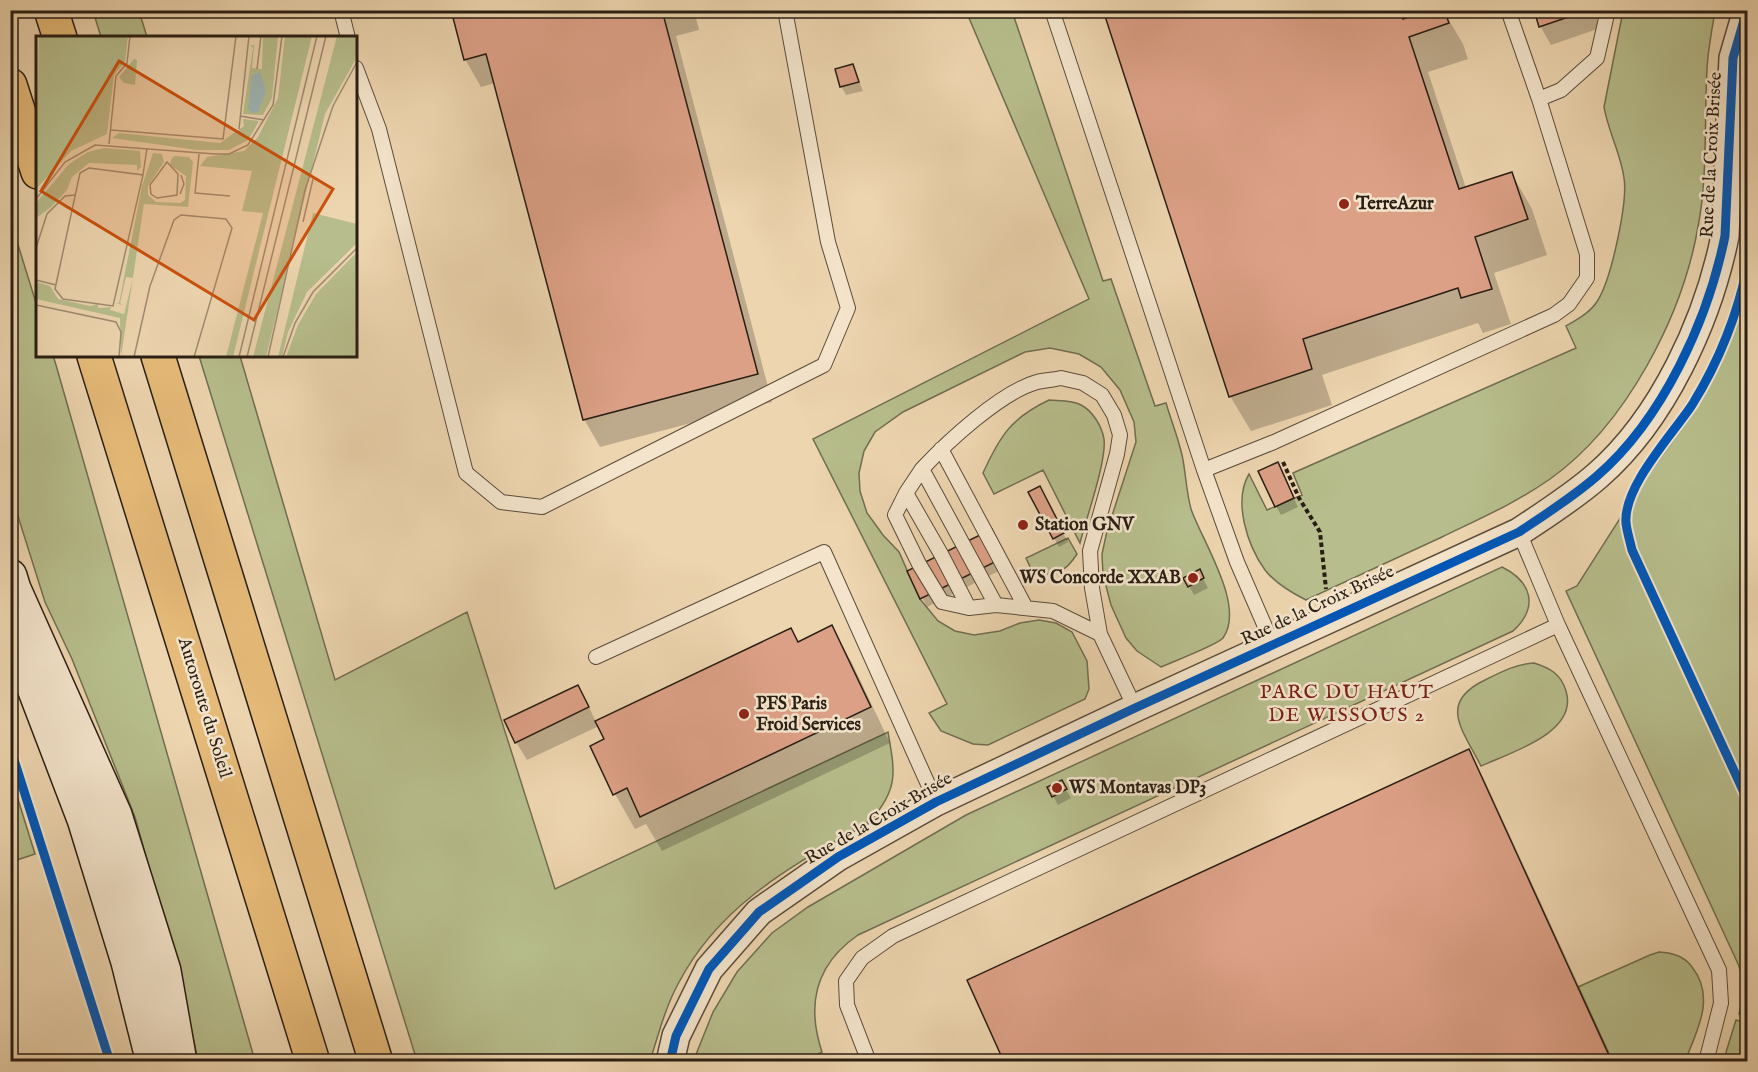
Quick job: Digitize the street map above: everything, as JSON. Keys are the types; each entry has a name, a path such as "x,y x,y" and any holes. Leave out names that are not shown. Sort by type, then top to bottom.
{"highway":[{"path":"51,10 59,36"},
{"path":"10,85 36,166"},
{"name":"Autoroute du Soleil","path":"94,357 313,1062"},
{"path":"158,357 376,1062"}],"main road":[{"path":"10,576 115,815 165,971 180,1062"},
{"path":"10,627 84,819 128,962 153,1062"}],"street":[{"name":"Rue de la Croix Brisée","path":"670,1062 676,1036 709,969 759,912 838,857 936,802 1519,532 1558,507 1599,474 1626,446 1673,377 1691,340 1714,281 1725,236 1733,58 1747,10"}],"lane":[{"path":"341,10 348,36"},
{"path":"357,71 379,129 466,473 501,502 542,507 824,364 848,308 828,242 785,10"},
{"path":"1052,10 1204,470 1237,562 1273,645"},
{"path":"1204,470 1274,442 1554,315 1569,304 1587,278 1587,254 1509,10"},
{"path":"1539,99 1561,90 1597,58 1608,10"},
{"path":"1100,634 1053,611 996,605 969,608 942,602 894,515 922,469 941,448 997,403 1036,383 1060,378 1083,383 1102,395 1114,415 1120,435 1117,454 1090,551 1092,588 1100,634 1135,708"},
{"path":"941,448 1026,608"},
{"path":"922,469 996,605"},
{"path":"906,493 969,608"},
{"path":"1519,532 1558,625 1719,970 1721,1003 1706,1062"},
{"path":"596,657 824,552 936,802"},
{"path":"869,1062 847,1005 846,981 862,958 894,936 1558,625"}],"path":[{"path":"1274,442 1299,498 1320,532 1327,596"}],"green space":[{"path":"93,11 139,11 147,36 101,36"},
{"path":"966,11 1012,11 1103,281 1111,279 1155,406 1166,403 1179,442 1191,509 1220,574 1229,609 1229,625 1223,638 1204,649 1161,667 1137,651 1126,638 1111,605 1103,575 1102,554 1107,531 1136,442 1134,422 1120,390 1101,367 1079,354 1050,348 1025,352 903,412 875,432 864,451 859,473 860,491 867,513 899,552 920,599 938,621 955,631 974,635 1000,631 1020,623 1039,620 1056,623 1072,632 1087,661 1089,689 1085,699 988,745 973,744 941,731 929,713 947,704 813,439 1089,299"},
{"path":"1623,11 1715,11 1708,62 1704,168 1698,227 1679,297 1646,366 1626,399 1603,430 1578,456 1537,488 1442,537 1306,600 1295,594 1269,575 1258,560 1248,536 1242,510 1242,497 1249,474 1267,510 1302,495 1293,473 1576,348 1566,326 1584,315 1598,300 1608,276 1621,222 1625,190 1624,178 1604,107"},
{"path":"10,219 36,303 36,357 53,357 56,365 255,1061 198,1061 184,993 135,817 72,659 45,602 11,494"},
{"path":"1747,295 1748,1061 1723,1062 1736,1020 1743,1022 1745,1016 1739,1014 1743,990 1739,966 1566,591 1577,586 1647,476 1694,412 1725,353"},
{"path":"199,357 240,357 335,680 467,612 555,889 888,732 893,769 892,780 886,799 879,810 870,821 761,889 737,908 715,931 695,956 673,993 650,1061 417,1061"},
{"path":"1049,400 1074,402 1081,405 1096,420 1104,439 1099,475 1080,543 1043,470 994,494 983,473 1008,429 1025,414"},
{"path":"1068,538 1077,554 1064,569 1047,574 1033,573 1026,558"},
{"path":"1502,567 1520,580 1529,596 1526,613 1513,631 858,935 832,959 818,986 815,1018 822,1052 804,1061 693,1062 713,1012 737,972 772,933 808,907 966,815"},
{"path":"1534,663 1554,672 1564,685 1567,706 1562,719 1552,730 1524,748 1481,766 1458,718 1458,708 1462,698 1470,689 1497,674"},
{"path":"11,777 35,854 10,862"},
{"path":"1659,952 1682,958 1699,978 1703,990 1703,1002 1695,1038 1685,1061 1612,1061 1578,987"}],"building":[{"path":"451,10 662,10 758,374 583,420 486,54 464,60"},
{"name":"TerreAzur","path":"1103,10 1401,10 1403,19 1430,10 1444,10 1449,23 1409,37 1459,189 1512,172 1528,219 1475,237 1492,289 1461,298 1458,288 1303,339 1312,369 1229,397"},
{"path":"1534,10 1589,10 1539,27"},
{"path":"853,64 859,82 840,87 835,69"},
{"path":"1278,462 1294,498 1275,507 1258,471"},
{"path":"1040,486 1064,533 1053,539 1028,492"},
{"path":"992,529 1005,557 920,599 907,571"},
{"name":"WS Concorde XXAB","path":"1200,569 1204,578 1188,587 1183,578"},
{"path":"832,625 871,707 640,817 627,788 613,795 590,746 604,739 595,721 791,628 798,642"},
{"path":"578,685 589,707 515,743 504,720"},
{"path":"1469,749 1612,1062 1004,1062 967,980"},
{"name":"WS Montavas DP3","path":"1062,780 1067,789 1052,797 1047,787"}],"cycle path":[{"path":"670,1062 676,1036 709,969 759,912 838,857 936,802 1519,532 1569,498 1621,453 1662,397 1679,366 1707,301 1717,268 1725,236 1733,58 1747,10"},
{"path":"1748,264 1739,301 1719,355 1692,405 1640,478 1627,509 1626,523 1632,550 1748,801"},
{"path":"10,747 110,1062"}],"place":[{"name":"TerreAzur","path":"1344,204"},
{"name":"Station GNV","path":"1023,525"},
{"name":"WS Concorde XXAB","path":"1193,578"},
{"name":"PFS Paris Froid Services","path":"744,714"},
{"name":"WS Montavas DP3","path":"1057,788"}],"district":[{"name":"PARC DU HAUT DE WISSOUS 2","path":"1347,704"}]}
